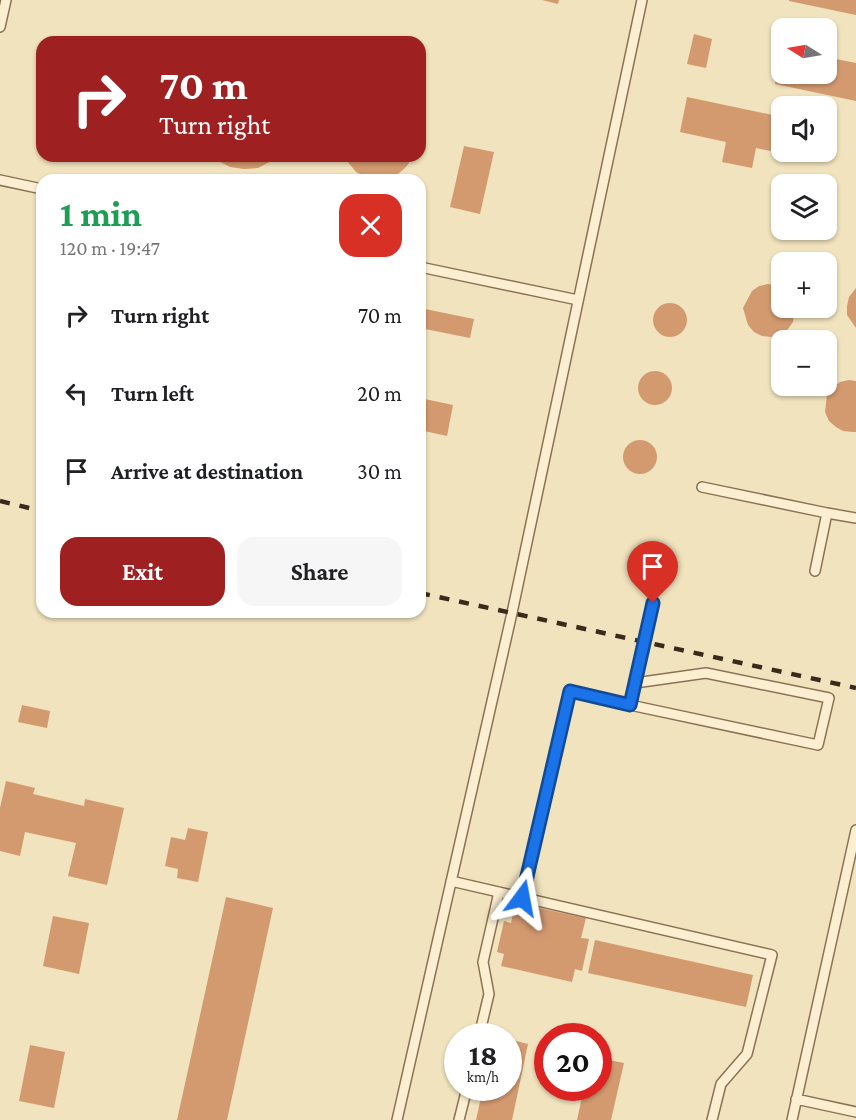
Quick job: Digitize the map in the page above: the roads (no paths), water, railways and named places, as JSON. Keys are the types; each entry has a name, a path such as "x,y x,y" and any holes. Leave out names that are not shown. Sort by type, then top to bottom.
{"lane":[{"path":"0,27 6,0"},
{"path":"397,1120 509,625 642,0"},
{"path":"0,180 36,188"},
{"path":"426,268 578,300"},
{"path":"702,487 856,518"},
{"path":"815,571 827,513"},
{"path":"630,705 653,603"},
{"path":"522,898 570,691 818,745 829,698 706,673 635,683"},
{"path":"792,1120 856,830"},
{"path":"451,881 772,955 747,1054 721,1084 712,1120"},
{"path":"482,1023 489,994 483,962 499,892"},
{"path":"796,1099 856,1112"},
{"path":"459,1120 464,1101"}],"railway":[{"path":"0,501 36,510"},
{"path":"426,594 856,688"}]}
